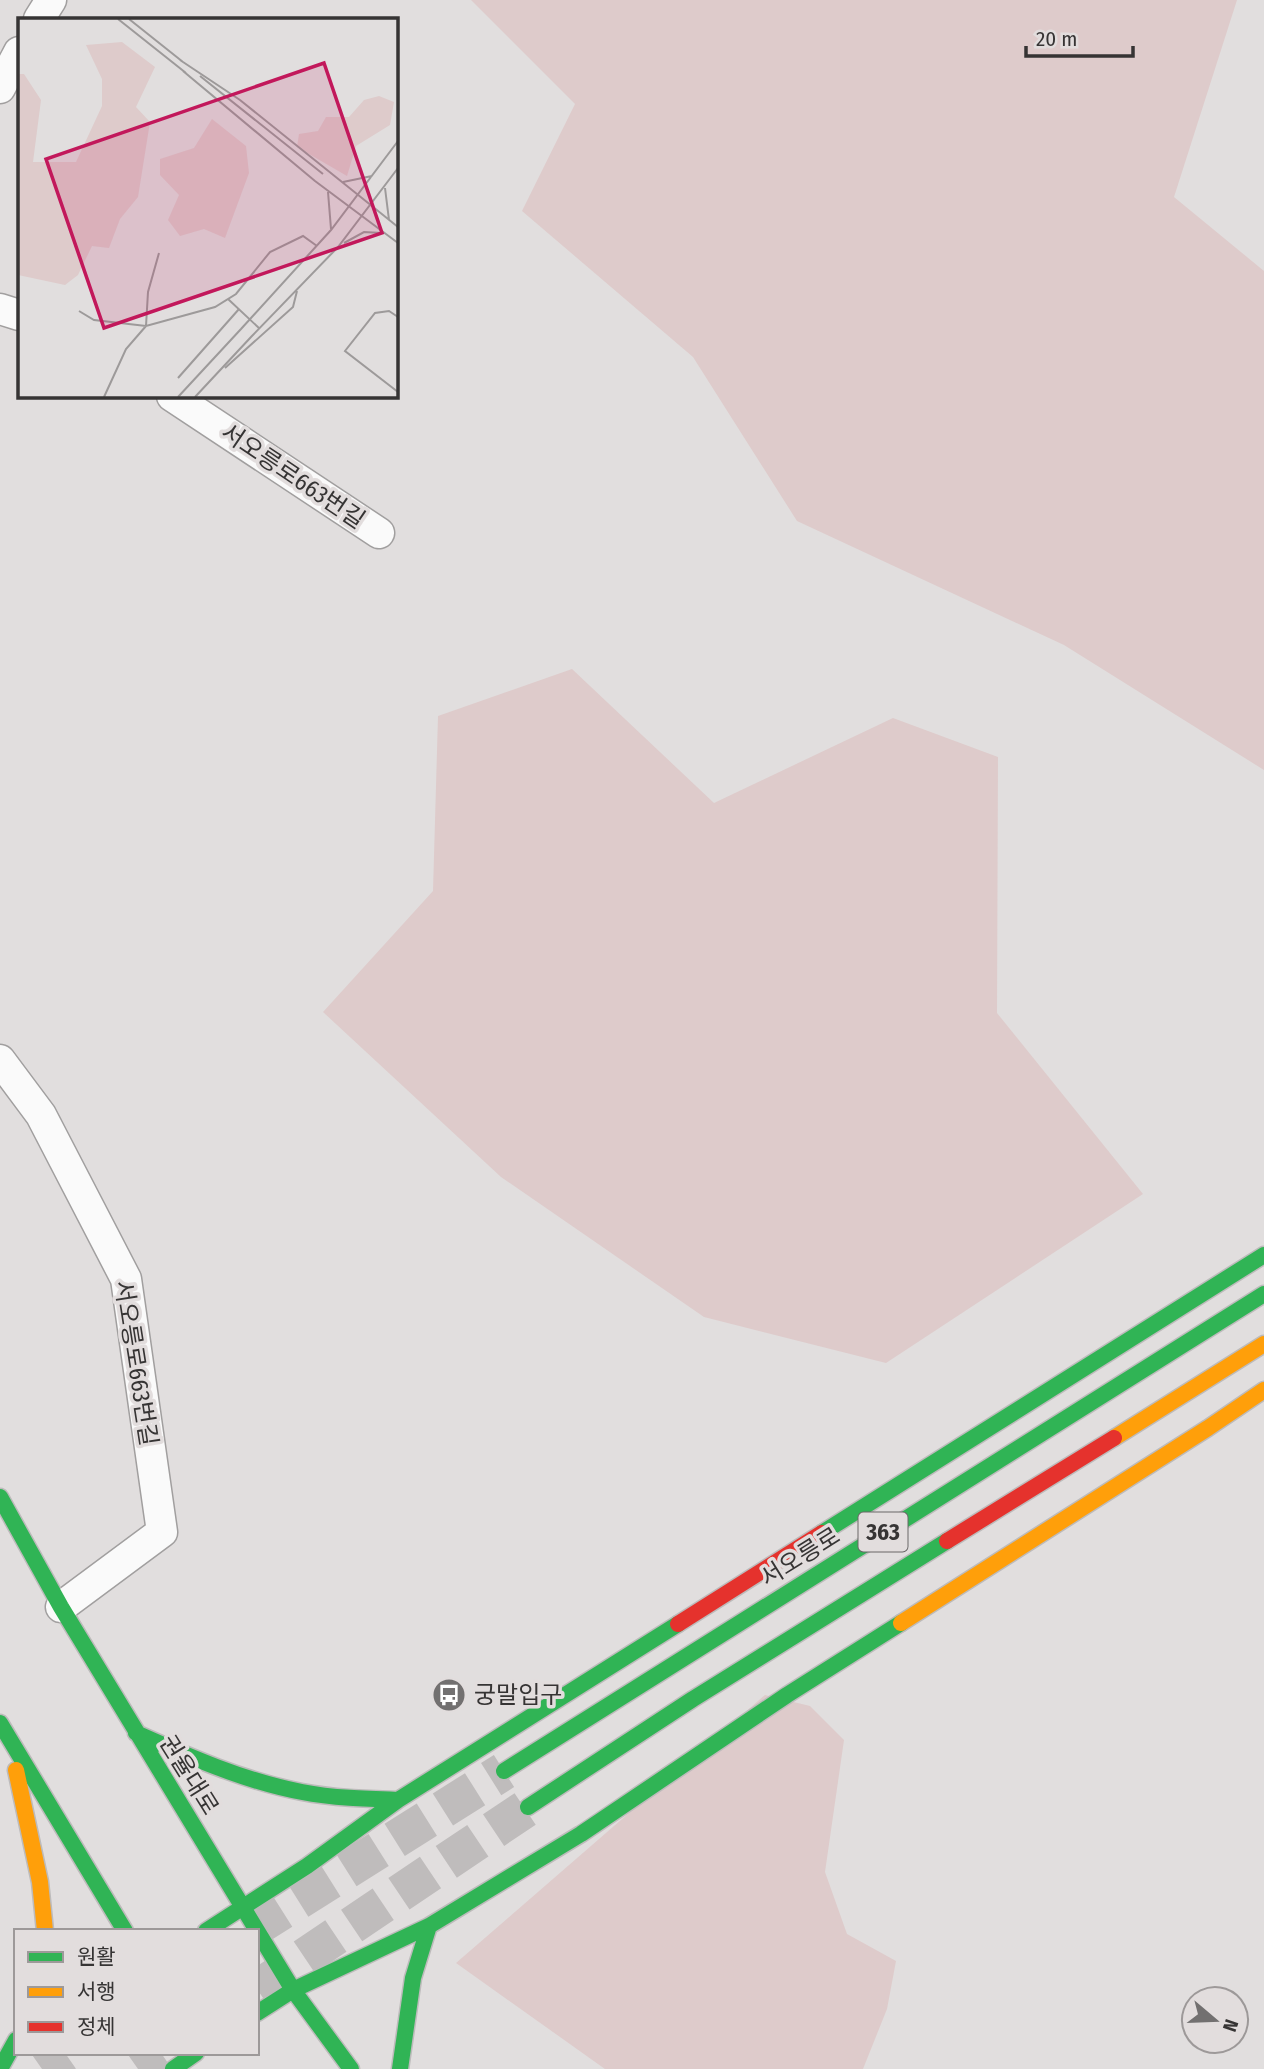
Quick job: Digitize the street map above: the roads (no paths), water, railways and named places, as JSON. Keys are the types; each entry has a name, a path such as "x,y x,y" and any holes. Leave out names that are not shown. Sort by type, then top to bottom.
{"main road":[{"path":"209,1929 307,1866 398,1800 1264,1255"},
{"name":"서오릉로","path":"504,1771 1264,1294"},
{"name":"363","path":"527,1807 693,1699 1264,1344"},
{"path":"259,2012 293,1990 429,1926 581,1834 787,1695 1264,1390"},
{"name":"권율대로","path":"0,1497 61,1607 257,1929"},
{"path":"0,1723 124,1929"},
{"path":"136,1733 240,1777 270,1786 333,1797 398,1800"},
{"path":"10,1740 40,1882 45,1929"},
{"path":"400,2069 413,1978 429,1926"},
{"name":"권율대로","path":"259,1933 293,1990 351,2069"},
{"path":"0,2069 14,2043"},
{"path":"6,2069 24,2055"},
{"path":"173,2069 193,2055"}],"street":[{"path":"40,18 51,0"},
{"path":"0,88 18,54"},
{"path":"0,309 18,315"},
{"name":"서오릉로663번길","path":"174,397 379,533"},
{"name":"서오릉로663번길","path":"0,1060 41,1115 127,1279 162,1532 61,1607"}],"tunnel":[{"path":"253,1929 504,1771"},
{"path":"259,1988 528,1807"},
{"path":"42,2069 62,2055"},
{"path":"138,2069 158,2055"}],"place":[{"name":"궁말입구","path":"449,1695"}]}
